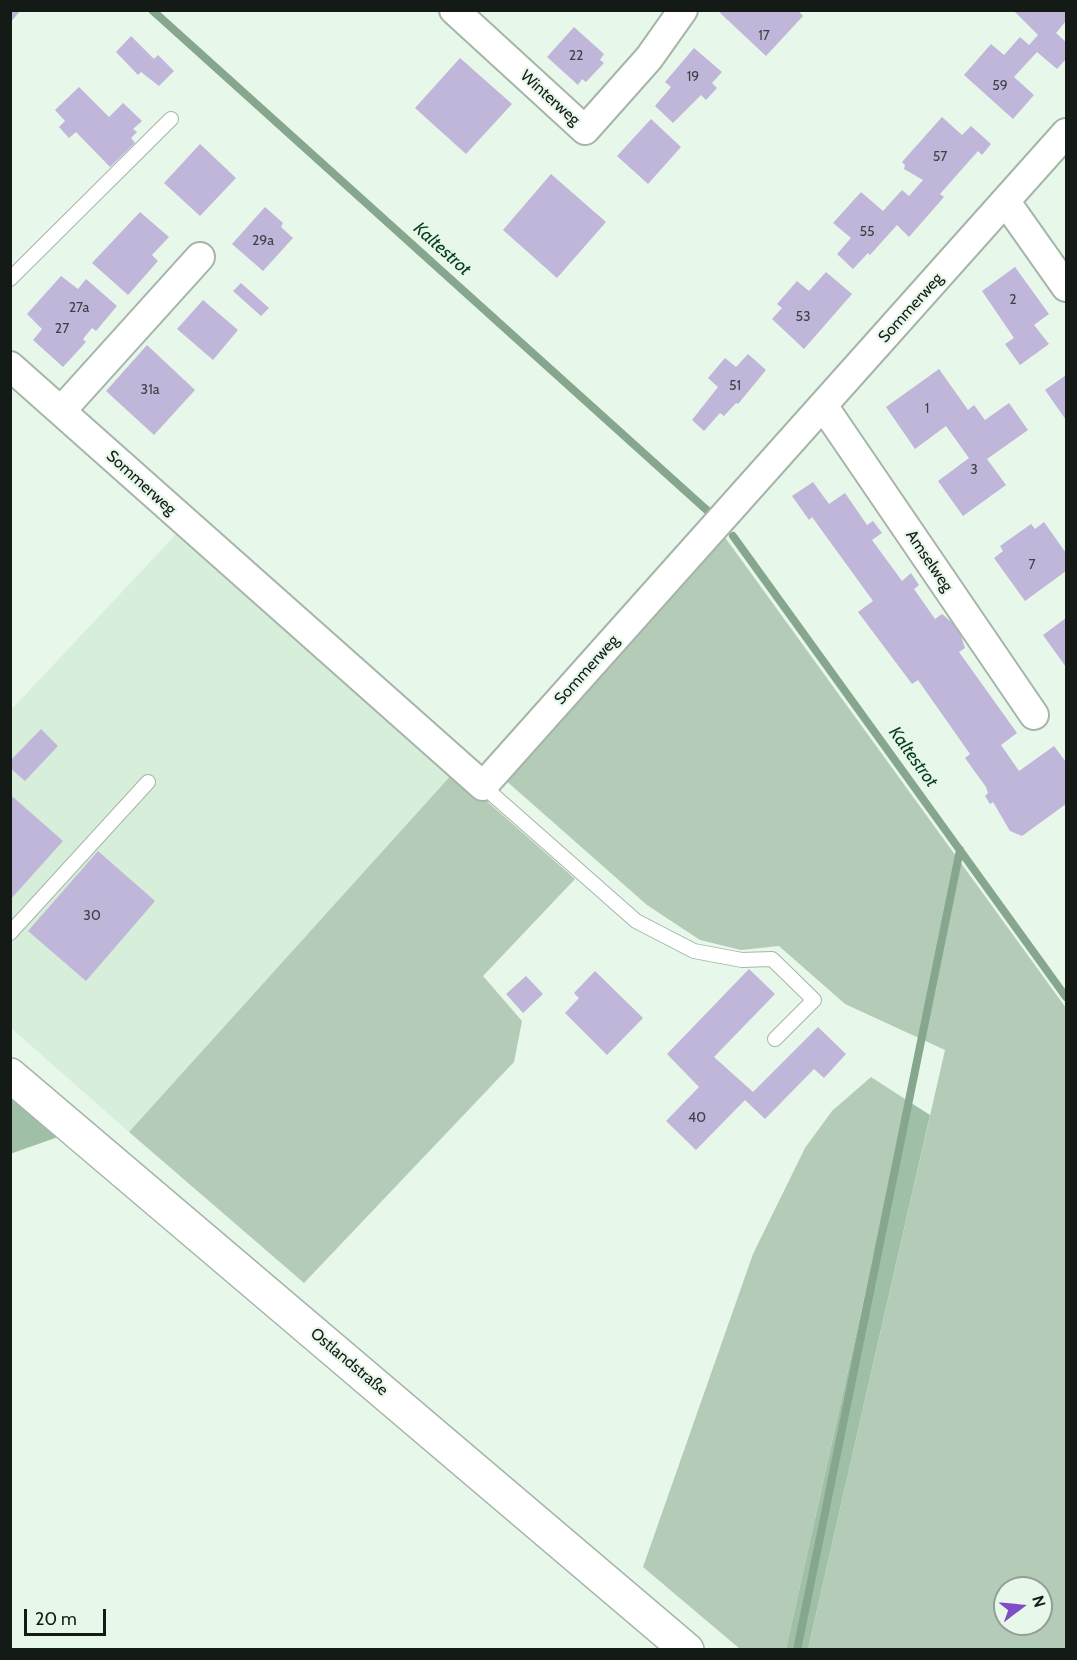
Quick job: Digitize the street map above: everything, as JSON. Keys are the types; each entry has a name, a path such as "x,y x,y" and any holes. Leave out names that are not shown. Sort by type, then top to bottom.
{"main road":[{"name":"Ostlandstraße","path":"10,1075 687,1650"}],"street":[{"name":"Winterweg","path":"454,10 585,130 650,58 683,10"},
{"name":"Sommerweg","path":"10,366 483,786 824,407 1066,133"},
{"path":"1006,202 1066,287"},
{"path":"61,411 200,257"},
{"name":"Amselweg","path":"824,407 1034,715"}],"lane":[{"path":"10,279 171,119"},
{"path":"10,933 148,782"},
{"path":"483,786 636,921 694,951 742,960 772,959 814,1000 775,1039"}],"shaded area":[{"path":"183,527 454,772 129,1132 11,1028 10,711"},
{"path":"724,536 1066,1008 1066,1649 808,1649 945,1050 845,1004 779,946 741,950 700,940 647,905 503,778"},
{"path":"454,772 575,879 483,976 522,1021 514,1062 304,1283 129,1132"},
{"path":"871,1077 908,1101 786,1649 740,1649 643,1567 753,1254 805,1148 832,1111"},
{"path":"11,1097 58,1137 10,1154"},
{"path":"908,1101 930,1115 808,1649 786,1649"}],"building":[{"path":"10,10 21,10 10,23"},
{"path":"717,10 798,10 803,16 766,56"},
{"path":"1013,10 1066,10 1066,21 1056,33 1066,42 1066,59 1057,69 1037,52 1014,77 1034,95 1013,119 964,75 991,44 1004,55 1020,37 1029,45 1038,35"},
{"path":"574,27 604,54 600,60 604,63 586,82 582,79 578,85 547,57"},
{"path":"131,36 154,59 158,55 174,71 159,86 141,72 138,75 116,52"},
{"path":"694,48 722,72 712,83 717,88 706,100 701,95 673,123 655,106 671,87 665,82"},
{"path":"460,58 512,104 466,154 415,108"},
{"path":"79,87 109,117 123,103 142,121 133,129 137,132 131,138 135,143 110,167 76,132 69,138 59,127 65,121 55,110"},
{"path":"942,117 962,135 971,126 991,144 982,155 978,151 940,194 944,197 909,237 897,225 870,255 868,253 853,269 837,254 851,238 833,223 861,192 883,211 902,190 909,196 923,180 904,169 905,165 902,162"},
{"path":"651,119 681,147 648,184 617,156"},
{"path":"200,144 236,178 200,216 164,183"},
{"path":"551,174 606,222 557,278 503,230"},
{"path":"265,207 283,223 281,227 293,238 263,271 232,244"},
{"path":"140,212 169,237 152,255 158,261 128,295 92,263"},
{"path":"1015,267 1049,314 1034,325 1049,344 1020,365 1005,344 1014,338 982,291"},
{"path":"826,272 852,294 804,349 772,319 782,308 777,304 797,281 809,291"},
{"path":"61,276 78,289 86,279 117,306 96,331 92,328 83,339 86,342 63,367 33,340 42,329 27,314"},
{"path":"241,283 269,308 261,316 233,291"},
{"path":"203,300 238,330 213,360 177,329"},
{"path":"147,345 195,390 154,435 106,391"},
{"path":"748,354 766,370 738,404 736,403 724,416 720,413 704,431 692,420 718,387 708,378 725,358 736,367"},
{"path":"939,369 968,410 974,405 985,420 1009,403 1028,430 987,459 1006,485 963,516 938,481 969,458 946,426 915,449 886,407"},
{"path":"1066,375 1066,420 1045,390"},
{"path":"813,482 829,504 845,493 867,525 873,521 882,533 872,540 902,581 911,573 919,585 914,589 935,619 942,614 955,625 960,620 960,633 965,648 959,652 1017,733 1001,745 1019,771 1054,746 1066,762 1066,804 1022,836 1010,831 993,802 990,804 985,796 988,793 986,787 965,758 970,754 918,680 912,684 858,612 873,601 812,517 809,520 792,496"},
{"path":"1044,522 1066,553 1066,571 1025,601 994,558 1003,551 1000,546 1031,524 1035,529"},
{"path":"1066,618 1066,667 1043,635"},
{"path":"41,729 58,746 25,781 10,768 10,761"},
{"path":"13,797 63,841 10,900 10,800"},
{"path":"98,851 155,901 86,981 28,931"},
{"path":"749,969 775,994 714,1057 753,1092 818,1027 846,1054 824,1078 814,1069 765,1119 745,1100 696,1150 666,1121 699,1087 667,1054"},
{"path":"595,971 643,1018 607,1055 565,1013 579,998 574,993"},
{"path":"526,976 543,994 523,1013 506,994"}],"waterway":[{"name":"Kaltestrot","path":"152,10 710,513"},
{"name":"Kaltestrot","path":"733,536 1066,997"},
{"path":"797,1650 960,850"}]}
